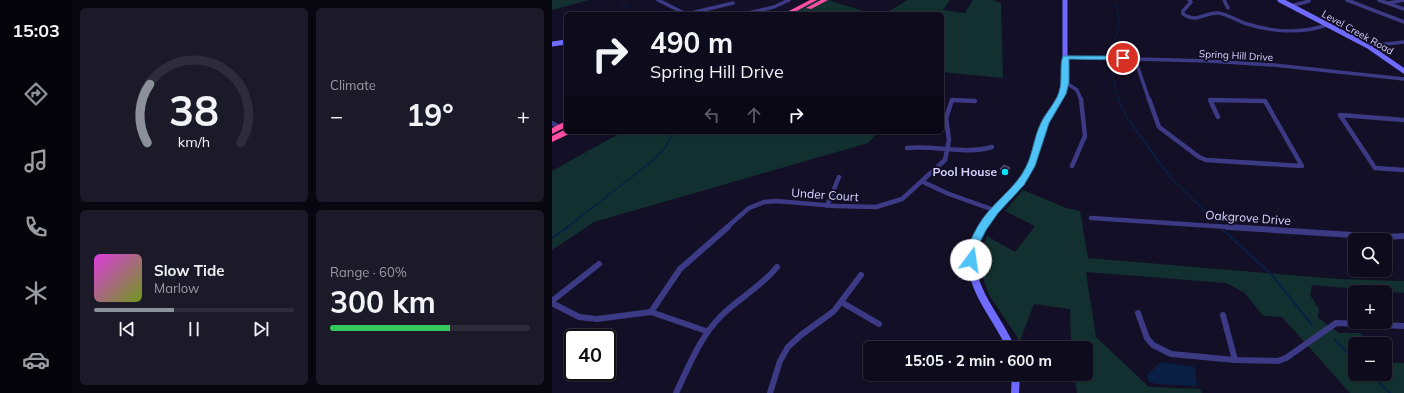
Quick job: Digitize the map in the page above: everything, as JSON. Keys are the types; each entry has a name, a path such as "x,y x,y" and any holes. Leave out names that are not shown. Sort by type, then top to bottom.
{"highway":[{"path":"790,12 814,0"},
{"path":"802,12 825,0"},
{"path":"552,139 559,128"}],"street":[{"path":"658,0 682,12"},
{"path":"663,2 668,0"},
{"path":"752,12 789,0"},
{"path":"1008,341 999,322 974,282 971,269 971,260 975,242 994,210 1014,192 1027,174 1045,123 1059,101 1065,82 1065,0"},
{"path":"1189,0 1191,2 1183,11 1183,14 1197,19 1211,13 1219,13 1260,28 1284,30 1313,29 1327,25"},
{"path":"1224,0 1228,8"},
{"name":"Level Creek Road","path":"1280,0 1368,46 1404,71"},
{"path":"1347,0 1404,22"},
{"path":"1379,0 1404,9"},
{"path":"1388,3 1404,0"},
{"path":"1292,6 1309,1"},
{"path":"695,12 733,4"},
{"path":"552,44 564,42"},
{"path":"1368,46 1404,42"},
{"name":"Spring Hill Drive","path":"1066,57 1274,65 1404,79"},
{"path":"1135,59 1159,127 1199,157 1206,160 1302,166 1265,101 1210,100 1218,117"},
{"path":"1065,82 1076,86 1080,92 1085,136 1072,166"},
{"name":"Under Court","path":"651,312 680,269 749,208 764,202 776,201 827,206 876,207 890,204 902,199 923,182 945,160 949,140 946,118 952,100 976,101"},
{"path":"1404,120 1340,115 1375,168 1404,170"},
{"path":"907,148 929,146 975,152 992,147"},
{"path":"827,206 839,177"},
{"path":"923,182 947,195 971,200 994,210"},
{"name":"Oakgrove Drive","path":"1091,218 1404,236"},
{"path":"599,264 552,302 579,318 597,320 634,313 651,312 706,331"},
{"path":"676,393 706,331 722,314 770,277 777,267"},
{"path":"770,393 780,357 786,349 801,334 828,317 843,303 851,287 861,275"},
{"path":"843,303 879,324"},
{"path":"1138,313 1147,338 1153,345 1172,354 1235,360 1278,362 1336,323 1404,326"},
{"path":"1223,315 1235,360"},
{"path":"1015,393 1016,381"}],"green space":[{"path":"552,0 589,0 552,10"},
{"path":"813,0 828,0 867,12 789,12"},
{"path":"908,0 950,0 943,10 965,13 973,0 992,0 1001,3 1003,78 944,72 944,12 887,12"},
{"path":"618,134 876,134 868,143 594,222 552,250 552,171"},
{"path":"1023,190 1066,208 1080,211 1088,258 1339,279 1404,281 1404,293 1392,292 1392,285 1348,285 1348,288 1312,285 1310,295 1319,309 1318,318 1339,333 1360,333 1362,337 1348,337 1348,381 1392,381 1392,362 1404,363 1404,393 1350,393 1282,317 1263,316 1245,293 1226,283 1086,272 1096,337 1149,387 1200,389 1202,393 1077,393 1075,381 1093,381 1093,341 1071,341 1070,309 1034,304 1020,341 989,295 977,262 987,236 1015,252 1035,226 1005,211"}],"water":[{"path":"1161,362 1195,367 1197,386 1157,384 1149,382 1147,375"}],"building":[{"path":"1004,165 1010,168 1006,172 1000,169"}],"waterway":[{"path":"621,0 627,8"},
{"path":"1108,56 1113,50 1111,44 1115,39 1119,28 1119,17 1115,0"},
{"path":"1109,62 1119,100"},
{"path":"1118,99 1128,119 1170,177 1217,223"},
{"path":"566,228 655,159 665,148 673,134"},
{"path":"552,238 568,227"},
{"path":"1223,230 1271,274 1312,325"},
{"path":"1335,340 1348,354"},
{"path":"1377,381 1390,393"}],"place":[{"name":"Pool House","path":"1005,172"}],"route":[{"path":"971,260 975,242 983,227 994,210 1010,196 1021,183 1031,166 1040,134 1059,101 1065,86 1066,57 1123,58"}]}
